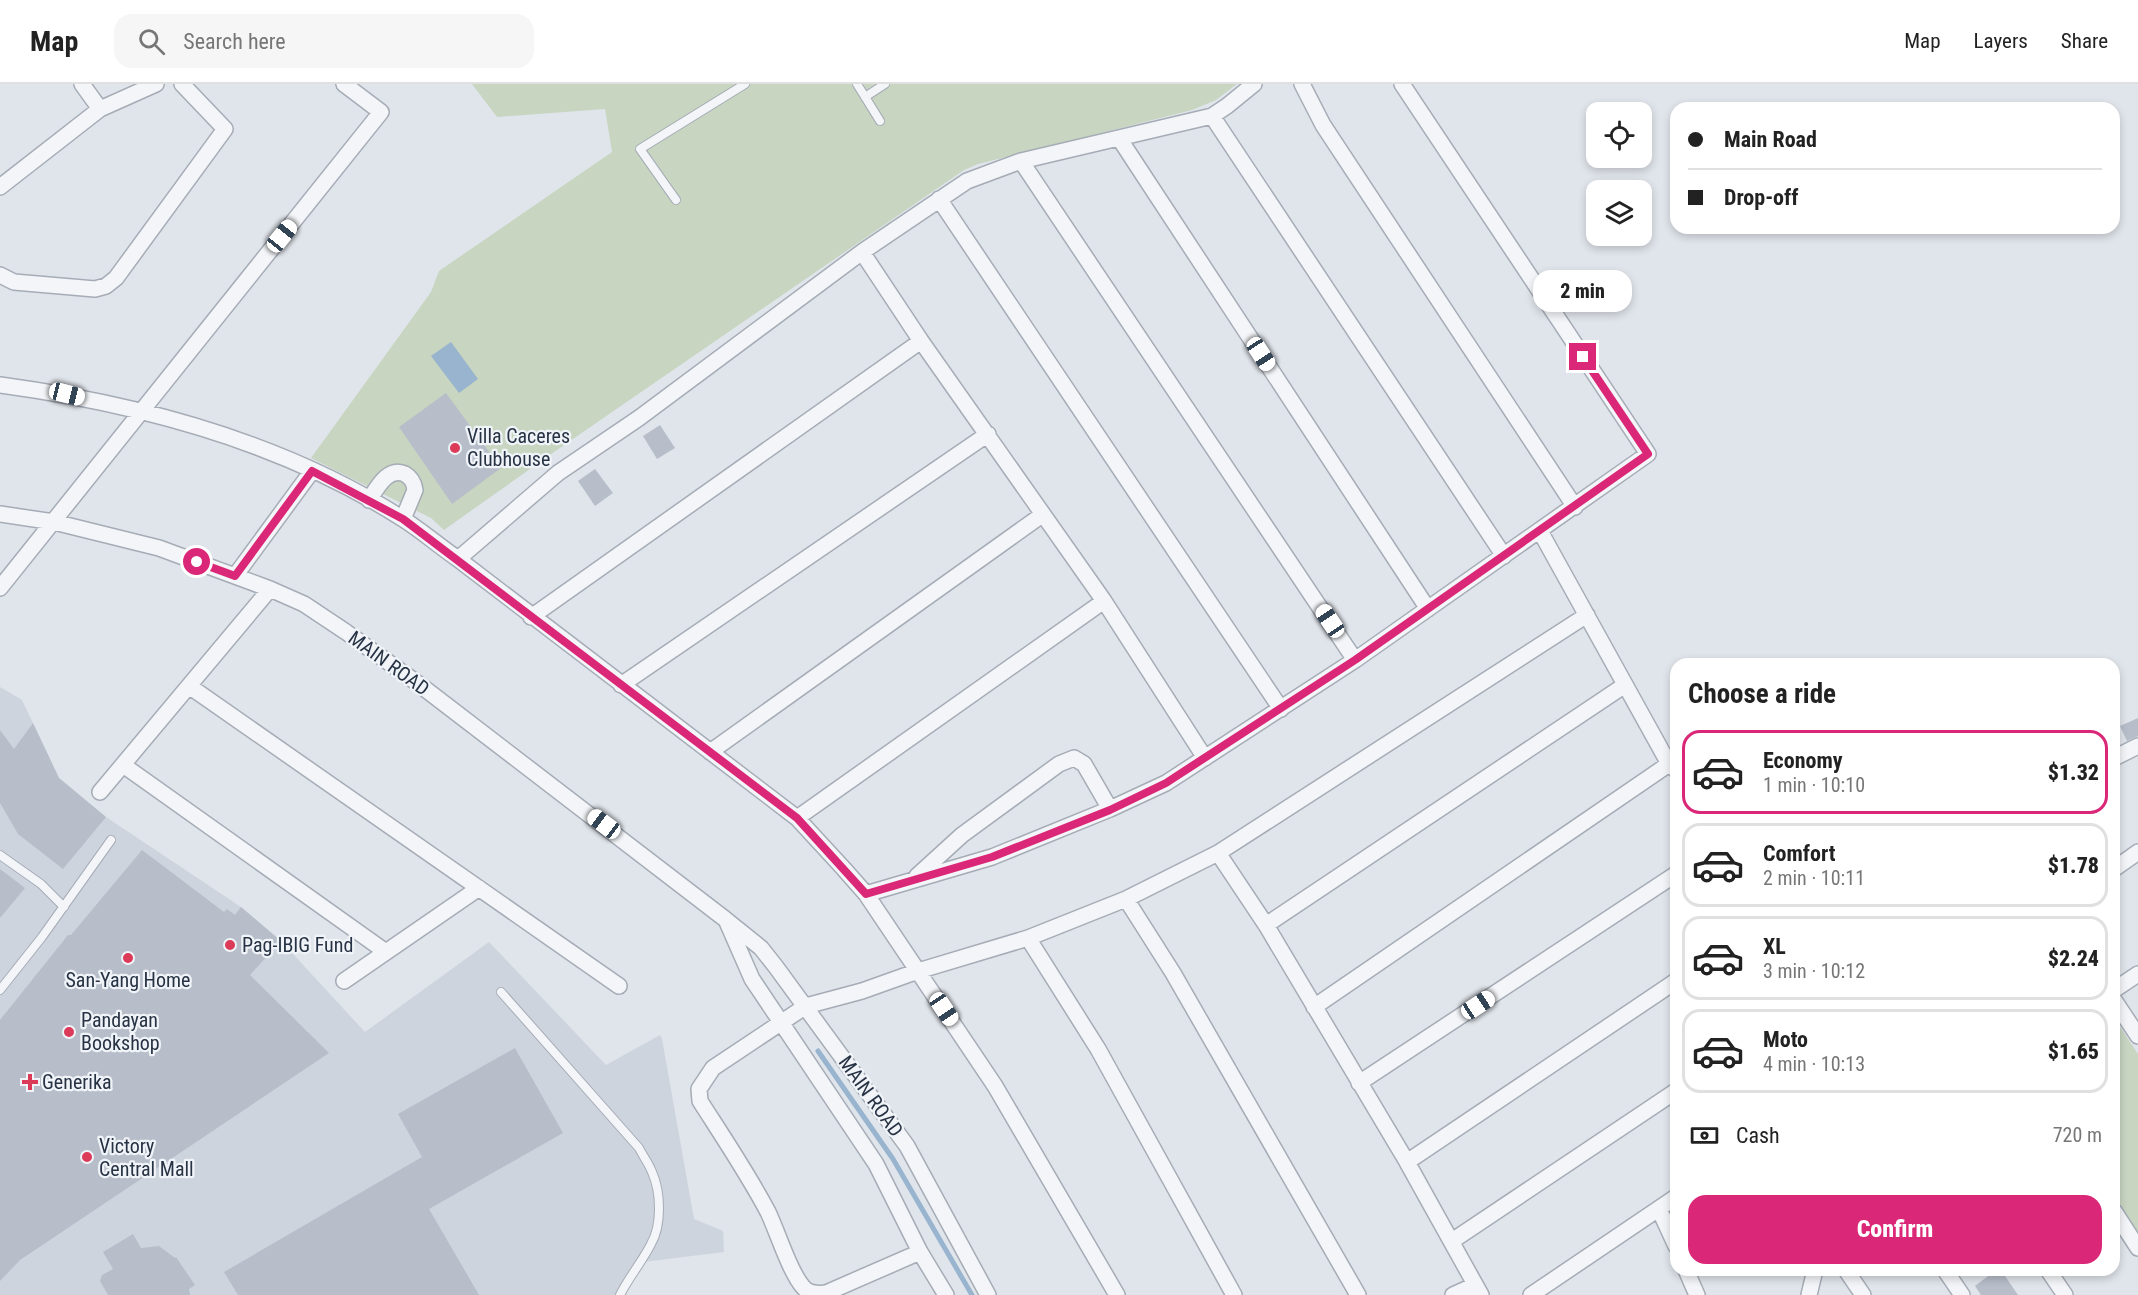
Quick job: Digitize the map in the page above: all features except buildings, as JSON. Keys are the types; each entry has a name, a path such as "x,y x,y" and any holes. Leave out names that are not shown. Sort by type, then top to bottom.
{"street":[{"path":"82,84 100,109"},
{"path":"0,187 100,109 156,84"},
{"path":"0,275 14,282 95,289 106,286 116,278 225,129 182,84"},
{"path":"0,588 381,112 344,84"},
{"path":"458,559 558,473 639,418 862,252 968,180 1022,160 1212,116 1254,84"},
{"path":"1302,84 1323,125 1575,507"},
{"path":"866,894 992,857 1110,810 1166,783 1355,660 1648,454 1402,84"},
{"path":"1212,116 1504,556"},
{"path":"1119,138 1428,609"},
{"path":"1022,160 1355,660"},
{"path":"939,199 1281,709"},
{"path":"862,252 921,341 1104,601 1206,758"},
{"path":"531,617 921,341"},
{"path":"0,385 67,394 242,441 312,471 369,500 403,519 458,559 797,818 866,894 918,971 995,1086 1117,1295"},
{"path":"621,685 988,434"},
{"path":"235,576 312,471"},
{"path":"369,500 387,476 397,472 408,476 414,485 415,495 403,519"},
{"name":"MAIN ROAD","path":"0,513 54,522 159,548 270,589 312,610 420,685 725,919 761,948 907,1146 988,1295"},
{"path":"710,752 1042,514"},
{"path":"1540,531 1670,764"},
{"path":"100,792 270,589"},
{"path":"797,818 1104,601"},
{"path":"920,1252 826,1293 816,1294 805,1289 795,1274 778,1232 761,1200 700,1101 699,1089 713,1068 806,1006 862,991 918,971 1028,938 1126,899 1218,853 1587,615"},
{"path":"1266,925 1625,685"},
{"path":"189,686 620,986"},
{"path":"2120,755 2138,746"},
{"path":"914,879 962,835 1059,764 1074,758 1084,764 1110,810"},
{"path":"123,765 386,952"},
{"path":"1314,1007 1670,768"},
{"path":"2120,865 2138,852"},
{"path":"1218,853 1266,925 1407,1162 1478,1290 1453,1295"},
{"path":"1359,1083 1670,878"},
{"path":"344,981 479,888"},
{"path":"1126,899 1173,972 1358,1295"},
{"name":"MAIN ROAD","path":"725,919 752,979 876,1164 920,1252 946,1295"},
{"path":"1028,938 1098,1049 1234,1295"},
{"path":"2120,986 2138,974"},
{"path":"1407,1162 1670,985"},
{"path":"2120,1009 2138,1036"},
{"path":"1452,1241 1670,1095"},
{"path":"1531,1295 1670,1201"},
{"path":"1659,1209 1670,1233"},
{"path":"2120,1220 2138,1248"},
{"path":"1689,1276 1697,1295"},
{"path":"1809,1295 1814,1276"},
{"path":"1850,1276 1863,1295"},
{"path":"1949,1276 1962,1295"},
{"path":"2052,1276 2065,1295"}],"lane":[{"path":"676,200 640,149 745,84"},
{"path":"857,84 880,121"},
{"path":"865,97 885,84"},
{"path":"0,990 64,907 111,840"},
{"path":"0,855 41,884 64,907"},
{"path":"501,992 639,1148 653,1173 657,1193 658,1222 652,1243 629,1276 620,1295"}],"shaded area":[{"path":"0,687 22,700 59,778 106,817 241,907 281,941 365,1032 489,942 606,1065 660,1035 694,1219 723,1231 724,1252 643,1262 632,1275 626,1295 0,1295"}],"green space":[{"path":"472,84 1237,84 1216,100 1192,110 978,164 964,170 444,530 431,518 311,458 431,292 439,271 612,152 605,109 497,117"},
{"path":"2120,1027 2138,1054 2138,1233 2120,1206"}],"water":[{"path":"451,342 478,379 459,393 431,356"}],"waterway":[{"path":"818,1051 893,1159 972,1295"}],"place":[{"name":"Villa Caceres Clubhouse","path":"455,448"},
{"name":"Pag-IBIG Fund","path":"230,945"},
{"name":"San-Yang Home","path":"128,958"},
{"name":"Pandayan Bookshop","path":"69,1032"},
{"name":"Generika","path":"30,1082"},
{"name":"Victory Central Mall","path":"87,1157"}],"route":[{"path":"197,562 235,576 312,471 403,519 458,559 797,818 866,894 992,857 1110,810 1166,783 1355,660 1648,454 1583,357"}]}
